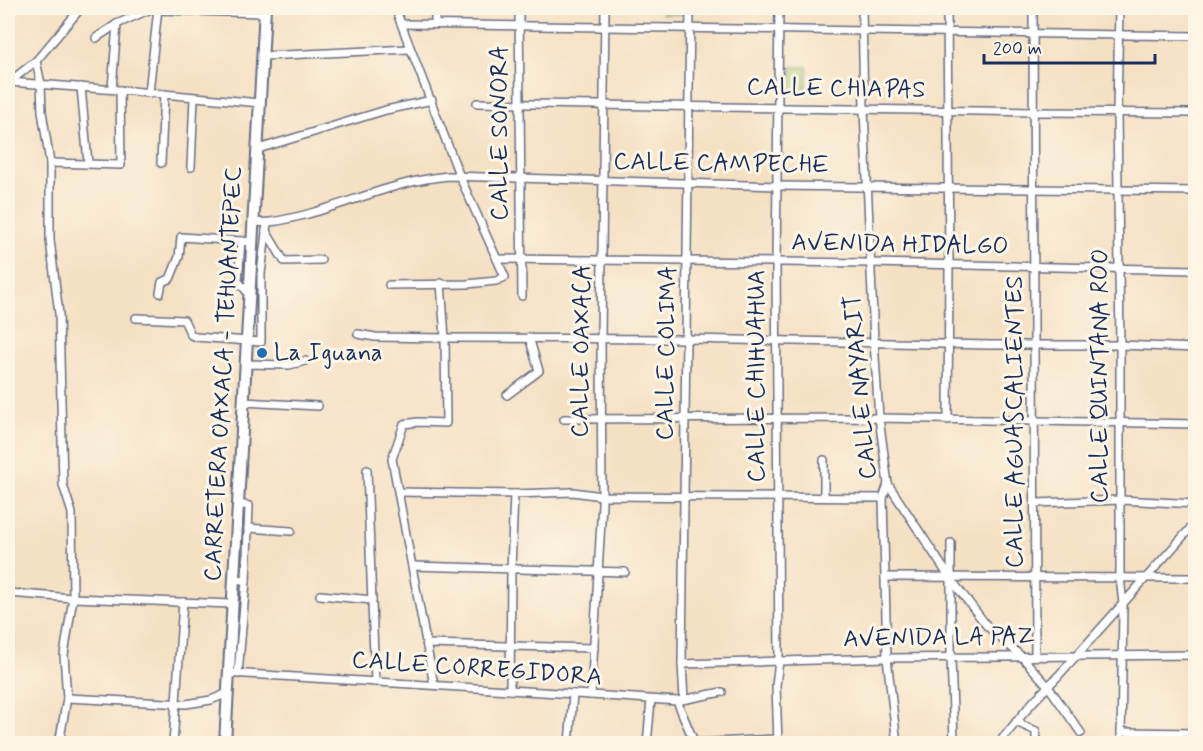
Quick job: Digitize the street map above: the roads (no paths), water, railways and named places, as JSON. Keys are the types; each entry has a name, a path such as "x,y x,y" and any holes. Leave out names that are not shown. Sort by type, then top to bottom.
{"main road":[{"name":"CARRETERA OAXACA - TEHUANTEPEC","path":"225,744 228,693 234,674 232,604 249,294 247,242 253,222 265,10"}],"street":[{"path":"8,82 36,61 81,8"},
{"path":"96,38 117,24 156,8 265,10"},
{"path":"149,93 156,8"},
{"path":"389,285 467,284 496,281 505,277 460,177 395,8"},
{"path":"435,8 435,24"},
{"name":"CALLE SONORA","path":"519,8 522,296"},
{"name":"CALLE OAXACA","path":"591,695 602,496 605,8"},
{"name":"CALLE COLIMA","path":"680,700 686,417 690,8"},
{"name":"CALLE CHIHUAHUA","path":"778,741 776,263 779,8"},
{"name":"CALLE NAYARIT","path":"862,8 873,341 879,418 888,484 950,578 987,627 1021,656 1048,686 1081,733"},
{"path":"947,8 948,420"},
{"name":"CALLE AGUASCALIENTES","path":"1034,8 1035,656"},
{"name":"CALLE QUINTANA ROO","path":"1119,8 1117,111 1120,577 1123,604 1121,744"},
{"path":"50,163 121,165 116,90 117,24"},
{"path":"402,24 1196,36"},
{"path":"264,56 410,49"},
{"path":"36,61 41,84 42,111 50,163 50,240 59,314 63,485 72,513 73,598 64,655 67,698 60,744"},
{"path":"8,82 260,103"},
{"path":"81,87 88,163"},
{"path":"161,163 164,94"},
{"path":"191,167 194,98"},
{"path":"258,149 386,110 432,100"},
{"name":"CALLE CHIAPAS","path":"477,103 1034,112 1196,112"},
{"name":"CALLE CAMPECHE","path":"253,222 266,227 406,182 429,178 777,186 1196,191"},
{"path":"266,227 284,261 321,260"},
{"path":"136,318 184,320 191,335 196,337 261,342 261,274 266,227"},
{"path":"160,293 162,282 170,279 179,257 182,237 247,242"},
{"name":"AVENIDA HIDALGO","path":"497,259 949,264 1196,270"},
{"path":"434,685 392,459 404,424 446,423 445,338 441,283"},
{"path":"358,334 375,337 873,341 1196,348"},
{"path":"507,395 539,371 529,337"},
{"path":"246,364 289,365 305,361"},
{"path":"243,402 318,406"},
{"path":"564,419 879,418 1196,424"},
{"path":"824,460 824,497"},
{"path":"367,470 375,682"},
{"path":"399,492 514,494 573,492 602,496 883,498 888,484"},
{"path":"510,690 514,494"},
{"name":"CALLE NAYARIT","path":"883,498 887,658 897,744"},
{"path":"1036,502 1121,500 1196,504"},
{"path":"234,674 246,581 249,506 238,504"},
{"path":"999,744 1016,722 1196,522"},
{"path":"248,528 291,531"},
{"path":"236,543 248,546"},
{"path":"951,543 954,740"},
{"path":"412,566 625,572"},
{"path":"885,578 1035,576 1196,578"},
{"path":"234,578 246,581"},
{"path":"8,593 73,598 232,604"},
{"path":"320,595 372,600"},
{"path":"173,744 183,602"},
{"path":"427,644 594,648"},
{"name":"AVENIDA LA PAZ","path":"682,663 1121,654 1196,655"},
{"name":"CALLE CORREGIDORA","path":"234,674 651,700 680,700 722,692"},
{"path":"67,698 176,703 211,700 228,693"},
{"path":"569,744 573,694"},
{"path":"648,744 651,700"},
{"path":"680,700 695,743 778,741"},
{"path":"1016,722 1036,731 1036,744"},
{"path":"1121,732 1196,733"}],"place":[{"name":"La Iguana","path":"262,353"}]}
